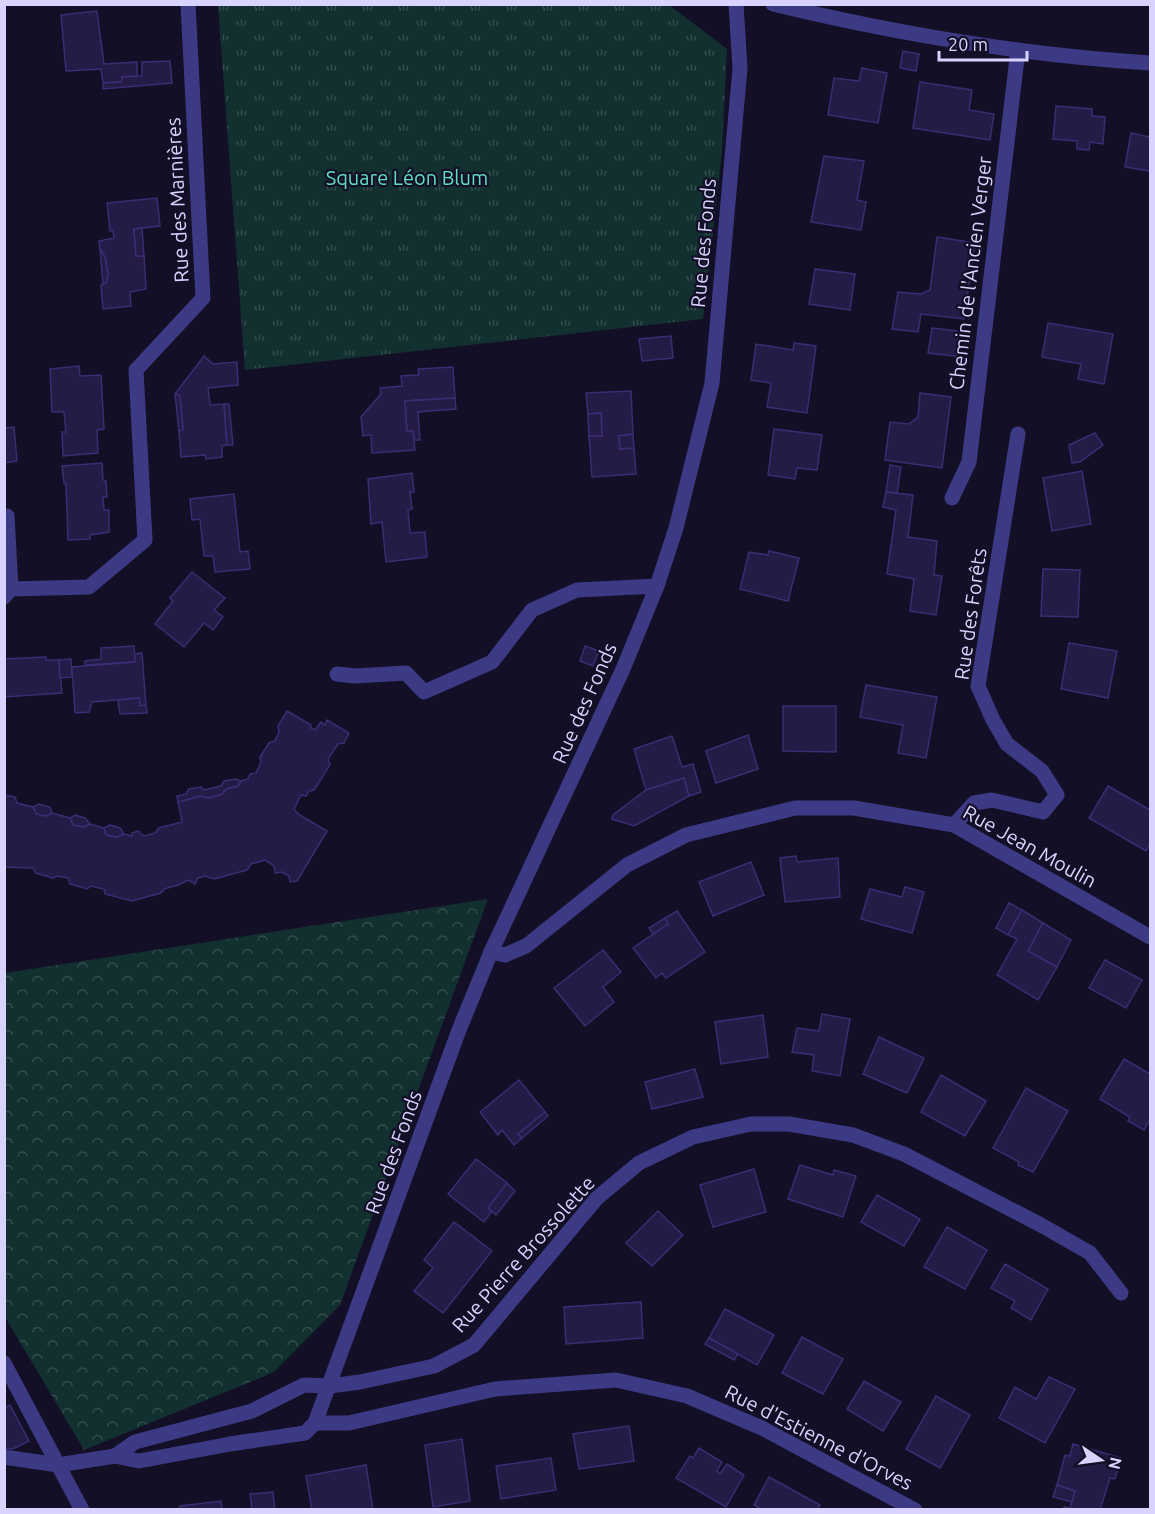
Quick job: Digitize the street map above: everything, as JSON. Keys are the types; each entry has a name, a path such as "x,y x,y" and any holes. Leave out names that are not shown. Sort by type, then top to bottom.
{"street":[{"name":"Rue des Marnières","path":"7,516 8,593 89,587 145,540 136,370 203,298 188,4"},
{"name":"Rue des Fonds","path":"315,1423 459,1030 491,952 623,669 657,586 676,528 712,383 740,68 736,4"},
{"path":"773,4 939,39 1018,50 1150,63"},
{"name":"Chemin de l'Ancien Verger","path":"952,498 969,462 1018,50"},
{"name":"Rue des Forêts","path":"954,825 974,803 992,800 1043,812 1057,795 1042,771 1007,744 978,686 1018,434"},
{"path":"337,674 355,676 406,673 424,692 492,662 532,610 577,590 657,586"},
{"name":"Rue Jean Moulin","path":"491,952 505,955 526,946 627,865 686,835 795,808 854,808 954,825 1150,937"},
{"name":"Rue Pierre Brossolette","path":"330,1386 435,1366 474,1345 597,1198 639,1162 693,1137 751,1124 789,1124 853,1135 904,1154 1090,1253 1121,1293"},
{"path":"4,1363 82,1509"},
{"name":"Rue d'Estienne d'Orves","path":"315,1423 349,1423 495,1389 616,1380 687,1396 762,1428 915,1509"},
{"path":"115,1456 135,1442 252,1411 304,1384 330,1386"},
{"path":"4,1457 58,1465 115,1456 139,1461 305,1433 315,1423"}],"green space":[{"name":"Square Léon Blum","path":"218,5 669,5 727,49 722,152 703,319 245,370"},
{"path":"488,899 340,1305 274,1372 84,1450 5,1317 5,973"}],"building":[{"path":"97,11 104,64 137,62 137,76 122,77 122,82 103,83 101,69 66,71 61,15"},
{"path":"903,51 919,54 916,71 900,68"},
{"path":"170,61 172,83 103,89 103,83 122,82 122,77 142,76 142,62"},
{"path":"862,68 887,73 878,123 828,115 834,78 859,81"},
{"path":"920,82 972,90 969,110 994,114 990,140 913,128"},
{"path":"1056,106 1092,109 1092,116 1105,117 1103,144 1090,142 1089,150 1077,149 1077,141 1053,139"},
{"path":"1131,133 1150,137 1150,171 1125,167"},
{"path":"824,156 864,161 857,200 866,202 861,230 811,222"},
{"path":"157,198 160,226 134,229 136,256 144,256 146,289 130,292 131,306 103,309 101,285 106,283 108,275 99,241 114,238 113,230 110,231 107,203"},
{"path":"142,228 144,256 136,256 134,229"},
{"path":"937,237 975,243 964,319 921,314 918,332 892,329 898,292 921,294 930,290"},
{"path":"100,249 105,257 108,275 106,283 103,284"},
{"path":"815,269 855,274 850,310 809,304"},
{"path":"1048,323 1113,334 1104,384 1078,379 1081,364 1042,357"},
{"path":"932,328 966,332 963,357 928,353"},
{"path":"671,336 673,358 642,361 639,339"},
{"path":"794,343 816,346 807,413 767,407 771,383 751,380 756,344 793,350"},
{"path":"204,356 213,364 237,362 238,385 208,388 210,405 224,404 227,445 222,446 222,457 206,459 205,455 181,457 179,431 183,430 180,396 175,394"},
{"path":"79,366 80,376 101,375 104,429 97,430 98,453 63,456 62,432 66,432 64,412 52,412 50,369"},
{"path":"453,367 455,398 405,401 407,431 413,431 415,450 372,453 371,435 363,436 361,417 381,394 380,388 402,386 401,376 419,375 418,369"},
{"path":"631,391 633,434 619,436 620,449 634,448 636,474 592,477 589,436 602,436 601,413 588,414 586,393"},
{"path":"920,393 951,397 942,468 885,460 890,422 909,424 918,417"},
{"path":"175,394 180,396 183,430 179,431"},
{"path":"455,398 456,409 418,412 420,440 414,440 413,431 407,431 405,401"},
{"path":"224,404 229,404 233,445 227,445"},
{"path":"601,413 602,436 589,436 588,414"},
{"path":"14,427 17,461 4,463 4,428"},
{"path":"774,429 822,435 817,470 797,468 795,479 768,475"},
{"path":"1095,433 1103,445 1080,462 1072,463 1069,445"},
{"path":"633,434 634,448 620,449 619,436"},
{"path":"102,463 107,497 103,497 104,510 109,510 109,532 90,535 90,539 68,540 66,484 62,466"},
{"path":"890,465 901,467 897,493 886,492"},
{"path":"1082,471 1091,524 1052,531 1043,478"},
{"path":"412,473 414,492 410,492 412,509 408,510 410,533 425,532 427,557 386,562 382,522 371,524 368,479"},
{"path":"886,492 913,495 908,537 937,541 934,575 942,576 936,615 910,611 914,579 887,574 896,510 883,507"},
{"path":"234,494 240,552 248,551 250,569 215,572 213,556 204,556 200,519 192,520 190,499"},
{"path":"769,551 799,558 788,601 740,589 749,552 768,555"},
{"path":"1043,569 1080,570 1078,617 1041,616"},
{"path":"192,572 225,598 214,610 223,617 213,630 204,623 184,647 155,624 173,601 170,598"},
{"path":"1069,643 1117,651 1108,698 1061,689"},
{"path":"134,646 135,662 85,665 85,661 101,659 101,648"},
{"path":"585,646 599,651 593,666 580,661"},
{"path":"142,653 146,705 140,706 139,698 92,702 89,712 75,713 72,667 135,662 135,654"},
{"path":"46,657 46,660 59,660 62,693 4,697 4,659"},
{"path":"71,659 72,677 60,678 59,660"},
{"path":"866,685 937,697 926,758 898,753 903,725 860,717"},
{"path":"139,698 140,706 146,705 147,713 120,714 118,700"},
{"path":"783,706 836,706 836,752 783,751"},
{"path":"287,711 311,725 311,728 315,730 321,722 325,725 327,720 349,733 344,743 338,744 328,759 330,765 314,790 309,791 306,796 301,795 294,809 298,814 327,831 297,881 290,882 289,876 282,872 275,873 274,866 265,860 251,864 247,870 214,879 205,876 198,878 195,884 188,880 164,889 161,893 132,901 105,894 104,889 91,886 87,889 70,884 68,878 58,876 53,878 36,873 33,868 4,867 4,795 15,797 17,803 33,807 37,814 46,816 52,813 70,818 73,825 84,827 90,824 104,828 106,835 132,836 132,833 138,831 144,836 155,833 159,828 182,822 178,802 200,796 209,798 222,794 226,789 238,786 241,781 248,779 250,774 256,773 261,762 260,757 269,743 275,741 279,732 278,726"},
{"path":"748,735 758,769 716,783 706,751"},
{"path":"672,736 682,767 693,764 701,792 689,796 684,778 646,790 634,749"},
{"path":"684,778 689,796 634,826 612,819 613,815 646,790"},
{"path":"236,779 241,781 238,786 226,789 222,794 209,798 200,796 178,802 177,796 186,794 189,789 201,787 204,790 221,786 224,781"},
{"path":"1108,786 1150,810 1150,844 1146,851 1089,818"},
{"path":"39,804 50,807 52,813 46,816 37,814 33,807"},
{"path":"75,815 85,818 90,824 84,827 73,825 70,818"},
{"path":"110,825 120,828 124,834 117,837 106,835 104,828"},
{"path":"796,856 797,862 838,858 840,897 785,902 780,858"},
{"path":"751,862 764,895 713,916 699,882"},
{"path":"905,887 924,892 912,933 861,919 870,889 902,897"},
{"path":"1009,903 1022,910 1008,935 996,928"},
{"path":"1022,910 1043,923 1028,951 1057,967 1038,1000 997,975 1017,939 1008,935"},
{"path":"677,911 705,952 666,978 662,973 656,978 633,948 668,924 665,918"},
{"path":"665,918 668,924 653,934 649,928"},
{"path":"1043,923 1071,940 1057,967 1028,951"},
{"path":"603,950 621,972 603,987 614,1002 585,1026 554,988"},
{"path":"1105,960 1142,980 1126,1008 1089,988"},
{"path":"822,1014 850,1019 840,1076 812,1071 814,1055 792,1052 797,1028 819,1031"},
{"path":"763,1015 768,1057 721,1064 715,1022"},
{"path":"879,1037 924,1058 907,1093 863,1074"},
{"path":"1124,1059 1150,1074 1150,1119 1144,1130 1128,1121 1130,1117 1100,1099"},
{"path":"695,1069 703,1097 652,1109 645,1082"},
{"path":"941,1075 986,1101 965,1136 921,1112"},
{"path":"519,1080 545,1112 518,1134 522,1138 514,1145 502,1130 498,1135 480,1112"},
{"path":"1026,1088 1068,1111 1033,1172 993,1148"},
{"path":"545,1112 548,1116 522,1138 518,1134"},
{"path":"476,1159 507,1183 488,1208 492,1211 484,1222 448,1194"},
{"path":"800,1165 833,1175 834,1170 856,1176 843,1217 788,1199"},
{"path":"754,1169 766,1212 713,1227 700,1185"},
{"path":"507,1183 515,1191 496,1215 488,1208"},
{"path":"877,1195 920,1219 904,1246 861,1222"},
{"path":"658,1211 683,1235 652,1266 626,1243"},
{"path":"454,1222 492,1251 443,1313 414,1291 433,1268 424,1260"},
{"path":"947,1227 987,1250 965,1289 924,1267"},
{"path":"1005,1264 1048,1289 1031,1320 1011,1308 1015,1301 991,1288"},
{"path":"641,1302 643,1338 566,1344 564,1307"},
{"path":"725,1309 774,1335 757,1365 709,1338"},
{"path":"802,1337 843,1359 823,1394 782,1373"},
{"path":"709,1338 738,1354 734,1360 705,1344"},
{"path":"1049,1377 1075,1389 1045,1443 999,1418 1015,1387 1036,1399"},
{"path":"864,1381 901,1402 883,1431 847,1409"},
{"path":"936,1396 970,1415 940,1468 906,1449"},
{"path":"10,1405 29,1441 13,1449 4,1448 4,1408"},
{"path":"629,1426 634,1461 579,1469 573,1434"},
{"path":"462,1439 470,1501 433,1507 425,1445"},
{"path":"1073,1444 1121,1458 1115,1479 1110,1478 1100,1510 1064,1510 1064,1507 1070,1508 1075,1491 1057,1485 1065,1455 1070,1456"},
{"path":"699,1448 722,1462 717,1471 720,1474 727,1464 744,1475 726,1507 676,1478 690,1456 693,1458"},
{"path":"551,1458 556,1490 501,1499 496,1466"},
{"path":"366,1465 373,1510 312,1510 306,1476"},
{"path":"769,1477 820,1505 817,1510 763,1510 754,1505"},
{"path":"1057,1485 1075,1491 1072,1502 1053,1497"},
{"path":"273,1492 275,1510 252,1510 250,1494"},
{"path":"221,1501 222,1510 180,1510 180,1506"}]}
